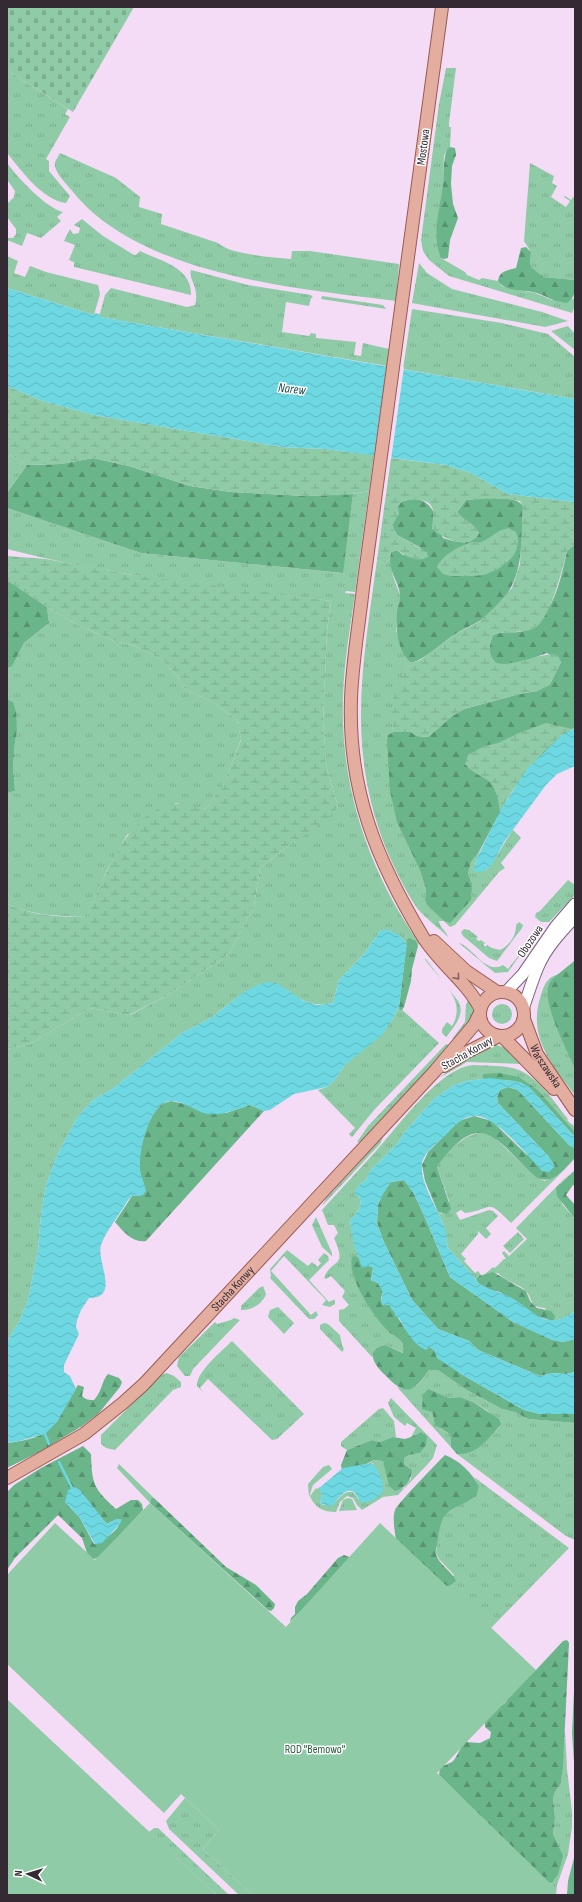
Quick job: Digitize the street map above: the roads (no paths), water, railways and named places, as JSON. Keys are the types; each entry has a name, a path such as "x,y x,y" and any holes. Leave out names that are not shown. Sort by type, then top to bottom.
{"main road":[{"name":"Mostowa","path":"417,924 394,887 374,844 363,808 353,760 350,699 363,588 442,7"},
{"path":"417,924 466,971 502,992 520,1000 524,1014 517,1030 512,1034 500,1036 486,1029 480,1011 470,992 432,949 417,924"},
{"path":"480,1011 488,996 502,992"},
{"name":"Stacha Konwy","path":"7,1478 84,1434 123,1404 139,1389 240,1283 435,1071 474,1025 480,1011"},
{"name":"Warszawska","path":"524,1014 538,1055 575,1110"},
{"name":"Warszawska","path":"500,1036 575,1110"},
{"name":"Stacha Konwy","path":"435,1071 466,1052 500,1036"}],"street":[{"name":"Obozowa","path":"502,992 523,974 556,926 575,904"},
{"name":"Obozowa","path":"524,1014 538,966 554,940 575,917"}],"water":[{"name":"Narew","path":"7,288 94,315 95,313 100,314 100,317 575,399 575,502 508,494 471,473 446,465 325,449 282,447 94,415 43,401 7,386"},
{"path":"575,728 575,766 557,774 546,785 504,842 493,863 485,871 475,872 474,870 477,858 500,811 527,769 562,735"},
{"path":"386,929 399,935 407,944 399,1007 382,1035 345,1065 334,1081 327,1087 294,1094 270,1110 264,1111 250,1105 224,1113 208,1114 175,1101 170,1101 163,1104 156,1110 146,1130 141,1152 140,1170 146,1191 143,1195 132,1196 128,1200 103,1240 100,1252 106,1286 104,1292 98,1296 89,1298 81,1310 76,1327 79,1334 64,1365 64,1372 70,1376 76,1389 57,1422 45,1434 7,1443 7,1342 20,1320 28,1300 38,1250 41,1214 46,1185 58,1153 77,1118 93,1100 114,1088 182,1033 211,1018 244,992 258,985 267,982 277,983 304,1001 318,1005 333,1003 339,980 364,954 380,931"},
{"path":"490,1078 520,1082 529,1087 575,1137 575,1147 574,1148 569,1145 518,1090 508,1087 500,1090 497,1097 498,1103 549,1157 555,1166 549,1172 542,1171 520,1146 500,1128 481,1117 473,1116 464,1119 457,1124 427,1153 424,1157 422,1165 424,1180 430,1197 445,1228 448,1248 478,1283 512,1298 542,1318 556,1320 575,1311 575,1339 563,1342 552,1340 513,1322 450,1277 423,1213 413,1192 404,1180 391,1182 383,1194 378,1205 377,1223 383,1240 412,1300 438,1329 469,1341 478,1350 540,1376 552,1373 566,1374 575,1372 575,1414 540,1414 524,1410 461,1374 437,1358 434,1350 429,1347 426,1350 421,1348 410,1336 399,1318 395,1316 395,1312 391,1309 390,1305 383,1305 381,1302 383,1292 377,1282 371,1281 373,1268 369,1266 362,1268 354,1245 350,1220 360,1206 359,1196 355,1196 355,1192 360,1184 366,1180 370,1171 398,1143 403,1134 434,1099 454,1085 466,1081"},
{"path":"371,1463 378,1471 383,1483 382,1493 377,1498 371,1501 362,1502 354,1492 347,1491 331,1507 320,1503 322,1494 319,1488 343,1468"},
{"path":"75,1487 80,1490 106,1523 121,1519 120,1524 101,1544 95,1544 80,1518 65,1502 68,1490"}],"waterway":[{"path":"45,1434 49,1444"},
{"path":"59,1462 72,1488"}],"park label":[{"name":"ROD \"Bemowo\"","path":"315,1749"}]}
